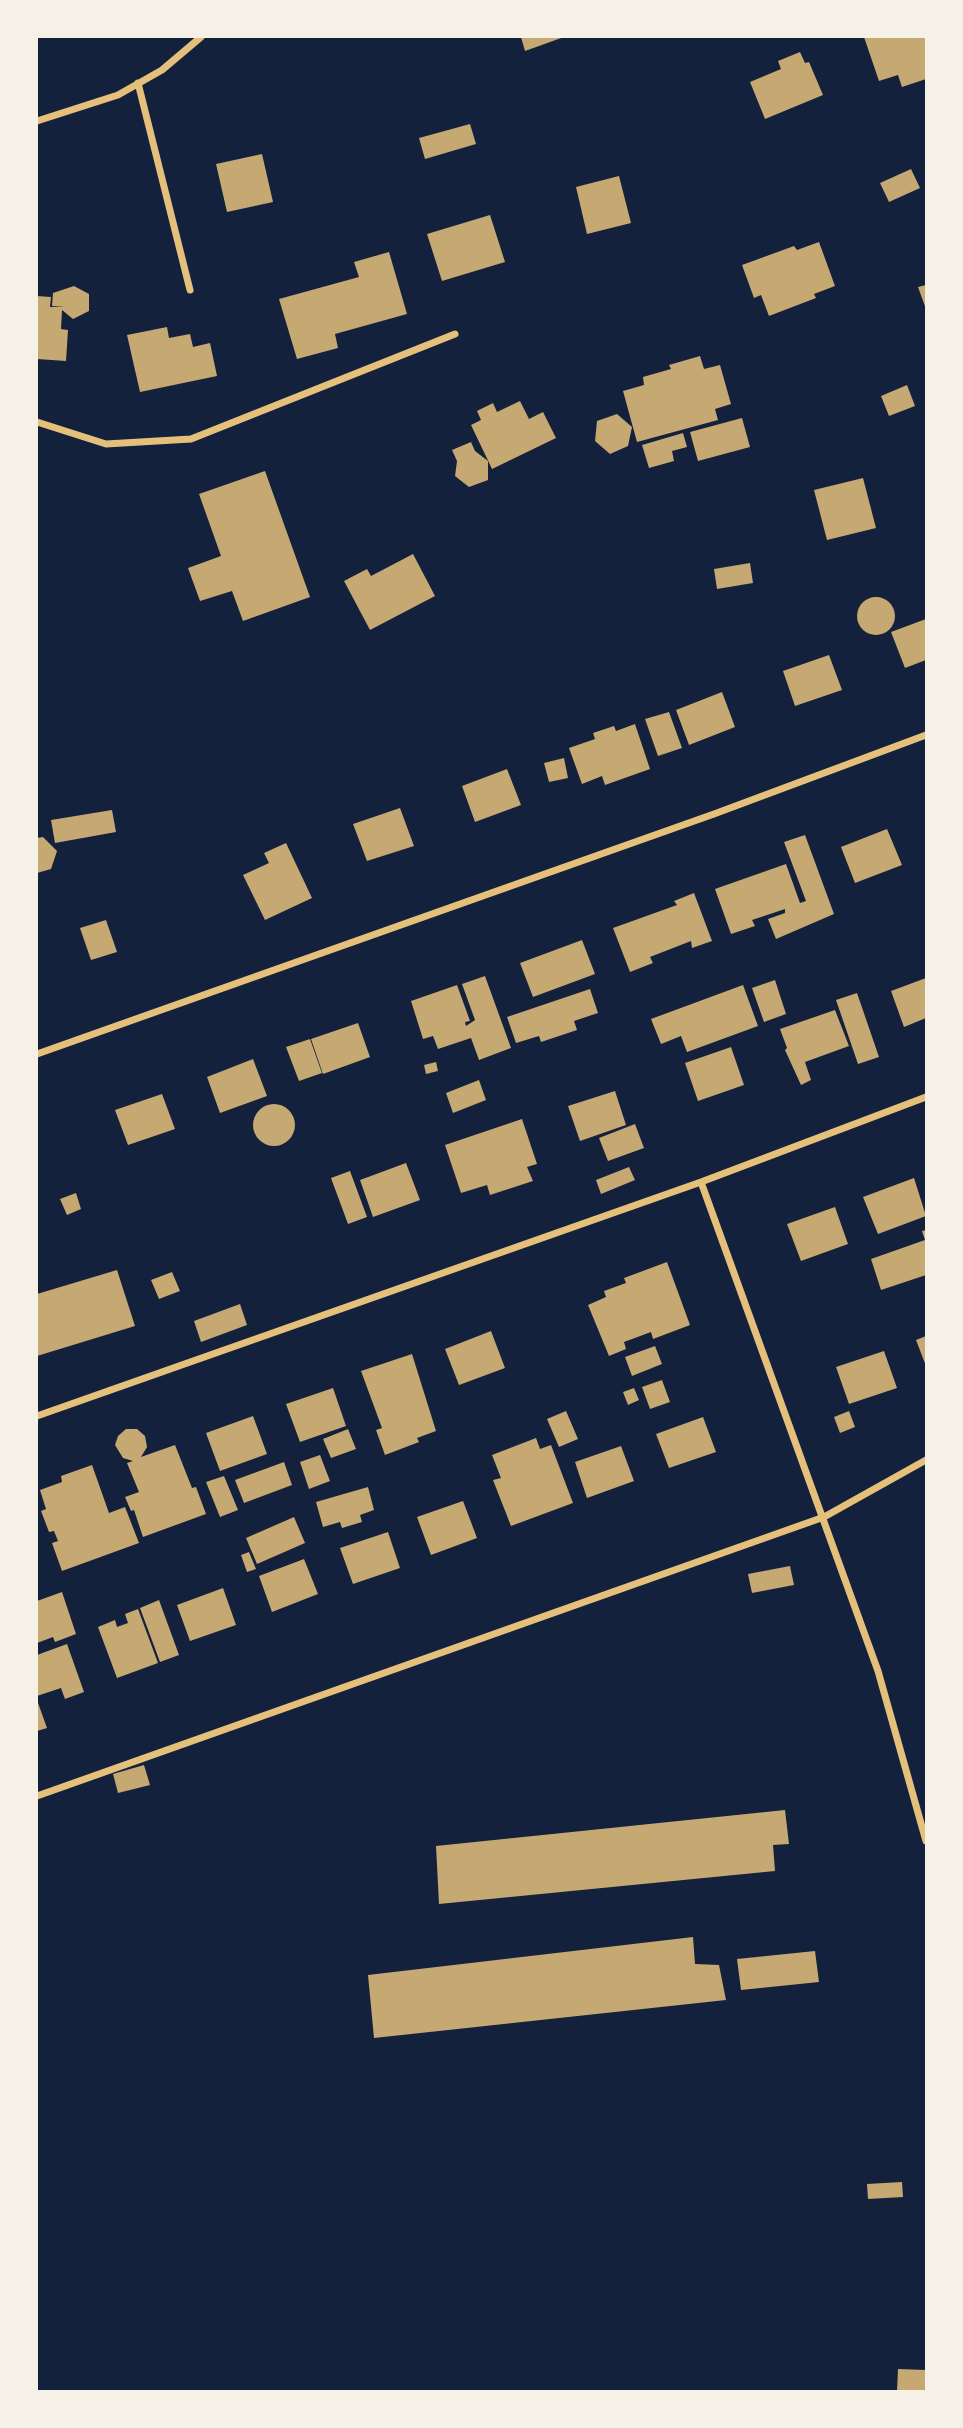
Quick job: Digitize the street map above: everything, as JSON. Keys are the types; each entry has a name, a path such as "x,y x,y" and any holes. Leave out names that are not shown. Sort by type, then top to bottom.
{"street":[{"path":"37,121 118,95 162,70 201,37"},
{"path":"138,83 190,290"},
{"path":"37,422 106,444 191,439 455,334"},
{"path":"37,1054 714,814 926,735"},
{"path":"37,1416 701,1182 926,1097"},
{"path":"701,1182 878,1671 926,1841"},
{"path":"37,1796 824,1517 926,1460"}],"building":[{"path":"521,37 564,37 525,51"},
{"path":"864,37 926,37 926,79 902,87 898,75 879,81"},
{"path":"800,52 805,63 809,62 823,95 765,119 750,82 781,69 778,61"},
{"path":"470,124 476,144 425,159 419,138"},
{"path":"262,154 273,202 227,212 216,164"},
{"path":"911,169 920,188 889,202 880,183"},
{"path":"619,176 631,223 587,234 576,187"},
{"path":"490,215 505,262 442,281 427,234"},
{"path":"819,242 835,286 814,294 816,298 769,316 761,295 754,298 742,265 794,246 797,250"},
{"path":"389,252 407,314 335,334 338,348 297,359 279,299 359,277 354,262"},
{"path":"926,285 926,309 918,287"},
{"path":"74,286 89,294 89,311 73,319 62,310 61,329 68,330 66,361 37,359 37,296 51,297 50,307 65,307 52,306 53,293"},
{"path":"167,327 169,338 190,334 193,347 210,343 217,376 140,392 127,335"},
{"path":"700,356 704,369 720,365 731,404 715,409 718,420 637,442 623,391 644,385 643,377 671,369 669,365"},
{"path":"907,385 915,406 889,416 881,396"},
{"path":"520,401 529,419 543,412 556,438 492,469 471,425 481,420 477,411 493,403 497,412"},
{"path":"617,414 632,427 628,446 610,454 595,441 597,421"},
{"path":"742,418 750,447 698,461 690,432"},
{"path":"683,433 687,447 672,451 674,461 649,468 642,445"},
{"path":"471,442 475,451 488,461 488,480 469,487 455,476 457,461 452,450"},
{"path":"265,471 310,597 243,621 232,591 200,601 188,568 221,556 199,494"},
{"path":"863,478 876,528 827,540 814,490"},
{"path":"413,554 435,596 370,630 344,581 367,569 371,576"},
{"path":"750,563 753,583 717,589 714,569"},
{"path":"876,597 890,602 895,616 890,630 876,635 862,630 857,616 862,602"},
{"path":"926,619 926,660 905,668 891,632"},
{"path":"829,655 842,690 795,706 783,671"},
{"path":"722,692 735,727 689,745 676,710"},
{"path":"669,712 682,748 658,756 645,719"},
{"path":"635,724 650,769 605,785 602,776 582,784 569,748 595,739 593,733 614,726 616,731"},
{"path":"564,758 568,778 549,782 544,763"},
{"path":"507,769 521,805 475,822 462,786"},
{"path":"400,808 414,846 367,861 353,824"},
{"path":"112,810 116,832 55,843 51,820"},
{"path":"887,829 902,865 855,883 841,847"},
{"path":"805,835 834,914 776,939 768,919 785,913 785,909 752,920 755,926 731,934 715,889 786,864 800,903 806,901 784,842"},
{"path":"43,837 57,851 51,869 37,873 37,838"},
{"path":"286,843 312,898 265,920 243,875 269,863 264,853"},
{"path":"694,893 712,941 692,948 691,941 650,957 653,963 630,972 613,928 677,905 674,901"},
{"path":"106,920 117,952 91,960 80,928"},
{"path":"582,940 595,974 533,997 520,963"},
{"path":"485,976 511,1048 479,1060 471,1038 438,1049 433,1036 423,1039 411,1001 457,985 470,1021 465,1022 466,1026 475,1020 462,984"},
{"path":"926,978 926,1018 904,1027 891,991"},
{"path":"775,980 786,1014 764,1022 752,988"},
{"path":"743,985 758,1026 687,1052 681,1036 661,1044 651,1019"},
{"path":"590,989 598,1013 574,1021 577,1030 541,1042 539,1036 516,1043 507,1017"},
{"path":"857,993 879,1057 858,1064 836,1000"},
{"path":"835,1010 849,1046 805,1062 811,1080 801,1085 785,1050 787,1048 780,1029"},
{"path":"358,1023 370,1057 323,1074 311,1039"},
{"path":"310,1039 322,1073 299,1081 286,1047"},
{"path":"731,1047 744,1085 698,1101 685,1063"},
{"path":"253,1059 267,1096 220,1113 207,1077"},
{"path":"436,1062 438,1071 426,1074 424,1065"},
{"path":"479,1080 486,1100 453,1113 446,1093"},
{"path":"615,1091 626,1125 580,1141 568,1106"},
{"path":"162,1094 175,1129 128,1145 115,1110"},
{"path":"274,1104 289,1110 295,1125 289,1140 274,1146 259,1140 253,1125 259,1110"},
{"path":"522,1119 537,1164 527,1167 533,1181 490,1195 487,1185 461,1193 445,1145"},
{"path":"635,1124 644,1148 608,1161 599,1138"},
{"path":"406,1163 420,1200 373,1217 360,1180"},
{"path":"629,1167 635,1180 601,1194 596,1180"},
{"path":"350,1171 367,1217 348,1224 331,1178"},
{"path":"914,1178 926,1216 878,1234 863,1197"},
{"path":"76,1193 81,1209 67,1215 60,1199"},
{"path":"835,1207 848,1244 801,1261 787,1224"},
{"path":"926,1230 926,1275 881,1290 871,1259 925,1240 922,1231"},
{"path":"667,1262 690,1325 653,1339 651,1332 624,1342 626,1349 609,1356 588,1305 606,1297 604,1291 626,1283 624,1278"},
{"path":"117,1270 135,1326 37,1356 37,1294"},
{"path":"172,1272 180,1291 159,1299 151,1280"},
{"path":"240,1304 247,1325 201,1342 194,1321"},
{"path":"491,1331 505,1368 459,1385 445,1349"},
{"path":"926,1336 926,1366 916,1340"},
{"path":"655,1346 662,1364 632,1376 625,1357"},
{"path":"884,1351 897,1388 849,1404 836,1367"},
{"path":"412,1354 436,1431 417,1438 419,1442 385,1455 376,1430 382,1428 361,1371"},
{"path":"662,1380 670,1402 650,1409 642,1387"},
{"path":"333,1388 346,1426 300,1442 286,1404"},
{"path":"634,1388 639,1400 628,1405 623,1392"},
{"path":"566,1411 578,1439 559,1447 547,1419"},
{"path":"849,1411 855,1427 840,1433 834,1417"},
{"path":"253,1416 267,1454 220,1471 206,1433"},
{"path":"703,1417 716,1452 669,1468 656,1434"},
{"path":"126,1429 137,1429 145,1436 147,1447 141,1457 175,1445 192,1488 196,1487 206,1514 143,1537 134,1510 131,1511 125,1497 139,1492 127,1463 133,1461 123,1458 115,1445 118,1436"},
{"path":"348,1429 356,1449 331,1458 323,1439"},
{"path":"536,1438 540,1449 551,1445 573,1503 511,1526 493,1480 501,1478 492,1455"},
{"path":"621,1446 634,1481 587,1498 575,1462"},
{"path":"320,1455 330,1481 309,1489 300,1462"},
{"path":"284,1462 292,1485 244,1503 235,1480"},
{"path":"92,1465 109,1513 125,1507 139,1543 62,1571 52,1543 58,1541 54,1531 49,1532 41,1511 46,1509 40,1490 62,1482 61,1476"},
{"path":"224,1476 238,1510 220,1517 206,1482"},
{"path":"368,1487 374,1510 360,1515 362,1522 342,1528 340,1522 323,1527 316,1502"},
{"path":"463,1501 477,1538 431,1555 417,1517"},
{"path":"294,1517 305,1543 257,1564 246,1538"},
{"path":"388,1532 400,1568 353,1584 340,1548"},
{"path":"249,1552 256,1569 247,1572 241,1555"},
{"path":"304,1559 318,1594 272,1612 259,1576"},
{"path":"790,1566 794,1585 752,1593 748,1574"},
{"path":"223,1588 236,1625 190,1641 177,1605"},
{"path":"62,1592 76,1634 55,1642 53,1637 37,1643 37,1601"},
{"path":"159,1600 179,1655 160,1662 140,1608"},
{"path":"138,1609 158,1663 117,1678 98,1627 115,1620 117,1627 128,1623 125,1614"},
{"path":"67,1644 84,1692 65,1699 61,1688 37,1696 37,1655"},
{"path":"37,1700 47,1728 37,1731"},
{"path":"144,1765 150,1785 118,1793 113,1774"},
{"path":"785,1810 789,1844 773,1845 775,1871 439,1904 436,1846"},
{"path":"693,1937 695,1964 719,1965 726,2000 374,2038 368,1975"},
{"path":"815,1951 819,1982 741,1990 737,1959"},
{"path":"902,2182 903,2197 868,2199 867,2184"},
{"path":"898,2369 926,2370 926,2391 897,2391"}]}
